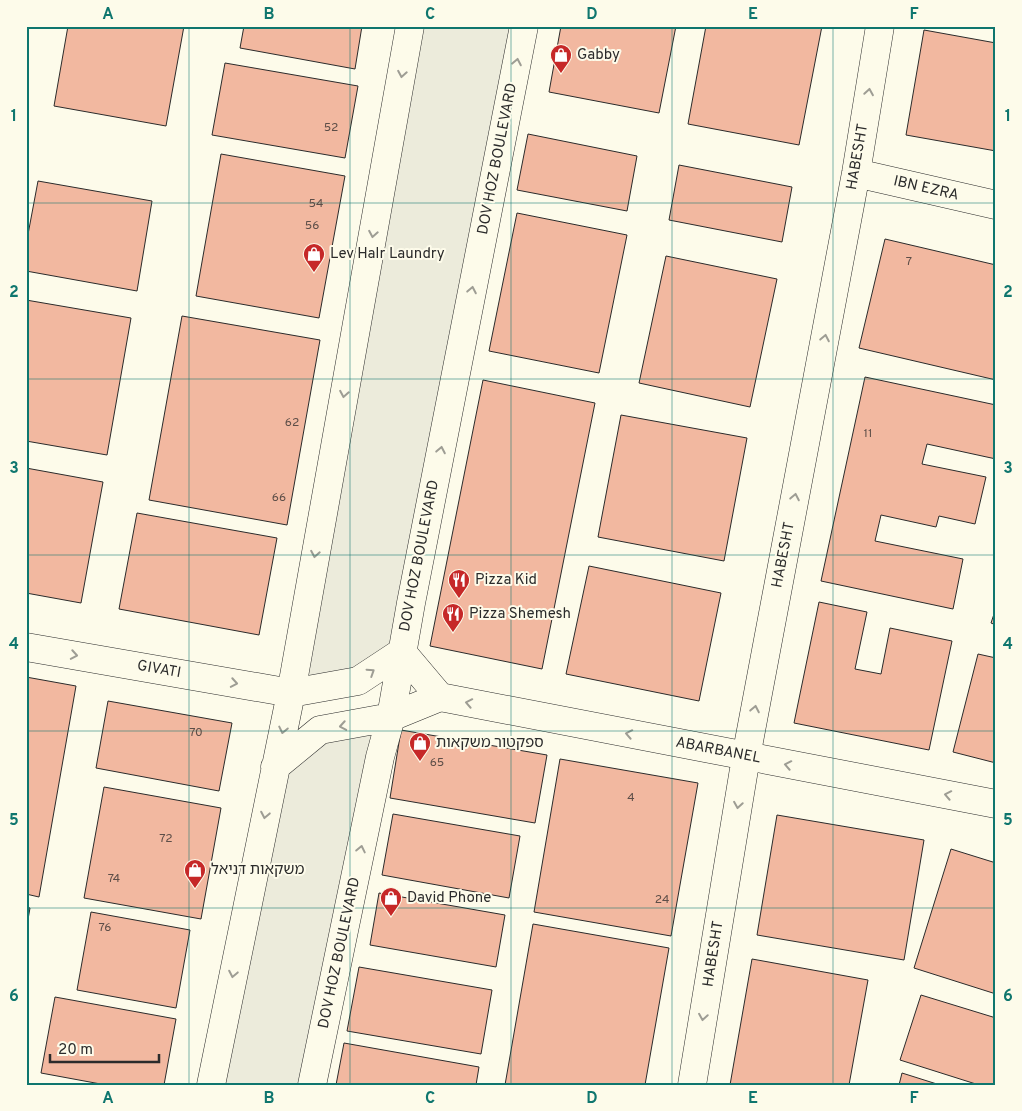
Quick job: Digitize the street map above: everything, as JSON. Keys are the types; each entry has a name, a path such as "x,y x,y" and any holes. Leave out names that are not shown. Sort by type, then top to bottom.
{"street":[{"path":"211,1085 274,767 291,693 410,26"},
{"name":"DOV HOZ BOULEVARD","path":"312,1085 390,717 524,26"},
{"name":"HABESHT","path":"692,1085 746,757 856,173 880,26"},
{"name":"IBN EZRA","path":"856,173 996,205"},
{"name":"GIVATI","path":"26,646 291,693"},
{"path":"274,767 320,730 390,717 440,697 402,652 358,681 291,693"},
{"name":"ABARBANEL","path":"440,697 996,804"}],"shaded area":[{"path":"410,26 524,26 402,652 291,693"},
{"path":"391,717 312,1085 211,1085 275,767 320,730"}],"building":[{"path":"68,26 184,26 166,126 54,106"},
{"path":"244,26 362,26 355,69 240,48"},
{"path":"561,26 676,26 659,113 549,92"},
{"path":"706,26 822,26 799,145 688,124"},
{"path":"924,30 996,43 996,151 906,135"},
{"path":"225,63 358,86 345,158 212,135"},
{"path":"528,134 637,156 627,211 517,190"},
{"path":"221,154 345,176 319,318 196,296"},
{"path":"679,165 792,187 782,242 669,220"},
{"path":"38,181 152,201 137,291 26,271 26,245"},
{"path":"517,213 627,235 599,373 489,351"},
{"path":"885,239 996,265 996,380 859,348"},
{"path":"666,256 777,279 750,407 639,383"},
{"path":"26,300 131,318 107,455 26,441"},
{"path":"182,316 320,340 287,525 149,500"},
{"path":"865,377 996,405 996,459 927,444 922,464 986,477 975,524 939,516 936,527 881,515 875,541 963,559 953,609 821,581"},
{"path":"483,380 595,403 542,669 430,646"},
{"path":"621,415 747,438 724,561 598,537"},
{"path":"26,468 103,482 81,603 26,593"},
{"path":"137,513 277,538 259,635 119,609"},
{"path":"589,566 721,593 699,701 566,674"},
{"path":"819,602 867,612 855,669 881,674 890,628 952,641 929,750 794,723"},
{"path":"996,608 996,625 991,623"},
{"path":"978,654 996,658 996,763 953,752"},
{"path":"26,677 76,686 39,897 26,894"},
{"path":"108,701 232,723 219,791 96,768"},
{"path":"401,730 547,755 535,823 390,798"},
{"path":"560,759 698,783 671,936 534,912"},
{"path":"104,787 221,808 201,919 84,898"},
{"path":"393,814 520,836 509,898 382,875"},
{"path":"777,815 924,840 904,960 757,935"},
{"path":"951,849 996,863 996,994 914,968"},
{"path":"379,893 505,915 496,967 370,945"},
{"path":"26,907 30,908 26,931"},
{"path":"91,912 190,930 176,1008 77,990"},
{"path":"533,924 669,948 645,1085 505,1085"},
{"path":"752,959 868,980 849,1085 730,1085"},
{"path":"359,967 492,990 481,1054 347,1031"},
{"path":"921,995 996,1018 996,1085 979,1085 900,1060"},
{"path":"55,997 176,1019 164,1085 106,1085 41,1073"},
{"path":"344,1043 479,1067 476,1085 336,1085"},
{"path":"902,1073 940,1085 899,1085"}],"place":[{"name":"Gabby","path":"561,74"},
{"name":"Lev HaIr Laundry","path":"314,273"},
{"name":"Pizza Kid","path":"459,599"},
{"name":"Pizza Shemesh","path":"453,633"},
{"name":"ספקטור משקאות","path":"420,762"},
{"name":"משקאות דניאל","path":"195,889"},
{"name":"David Phone","path":"391,917"}]}
